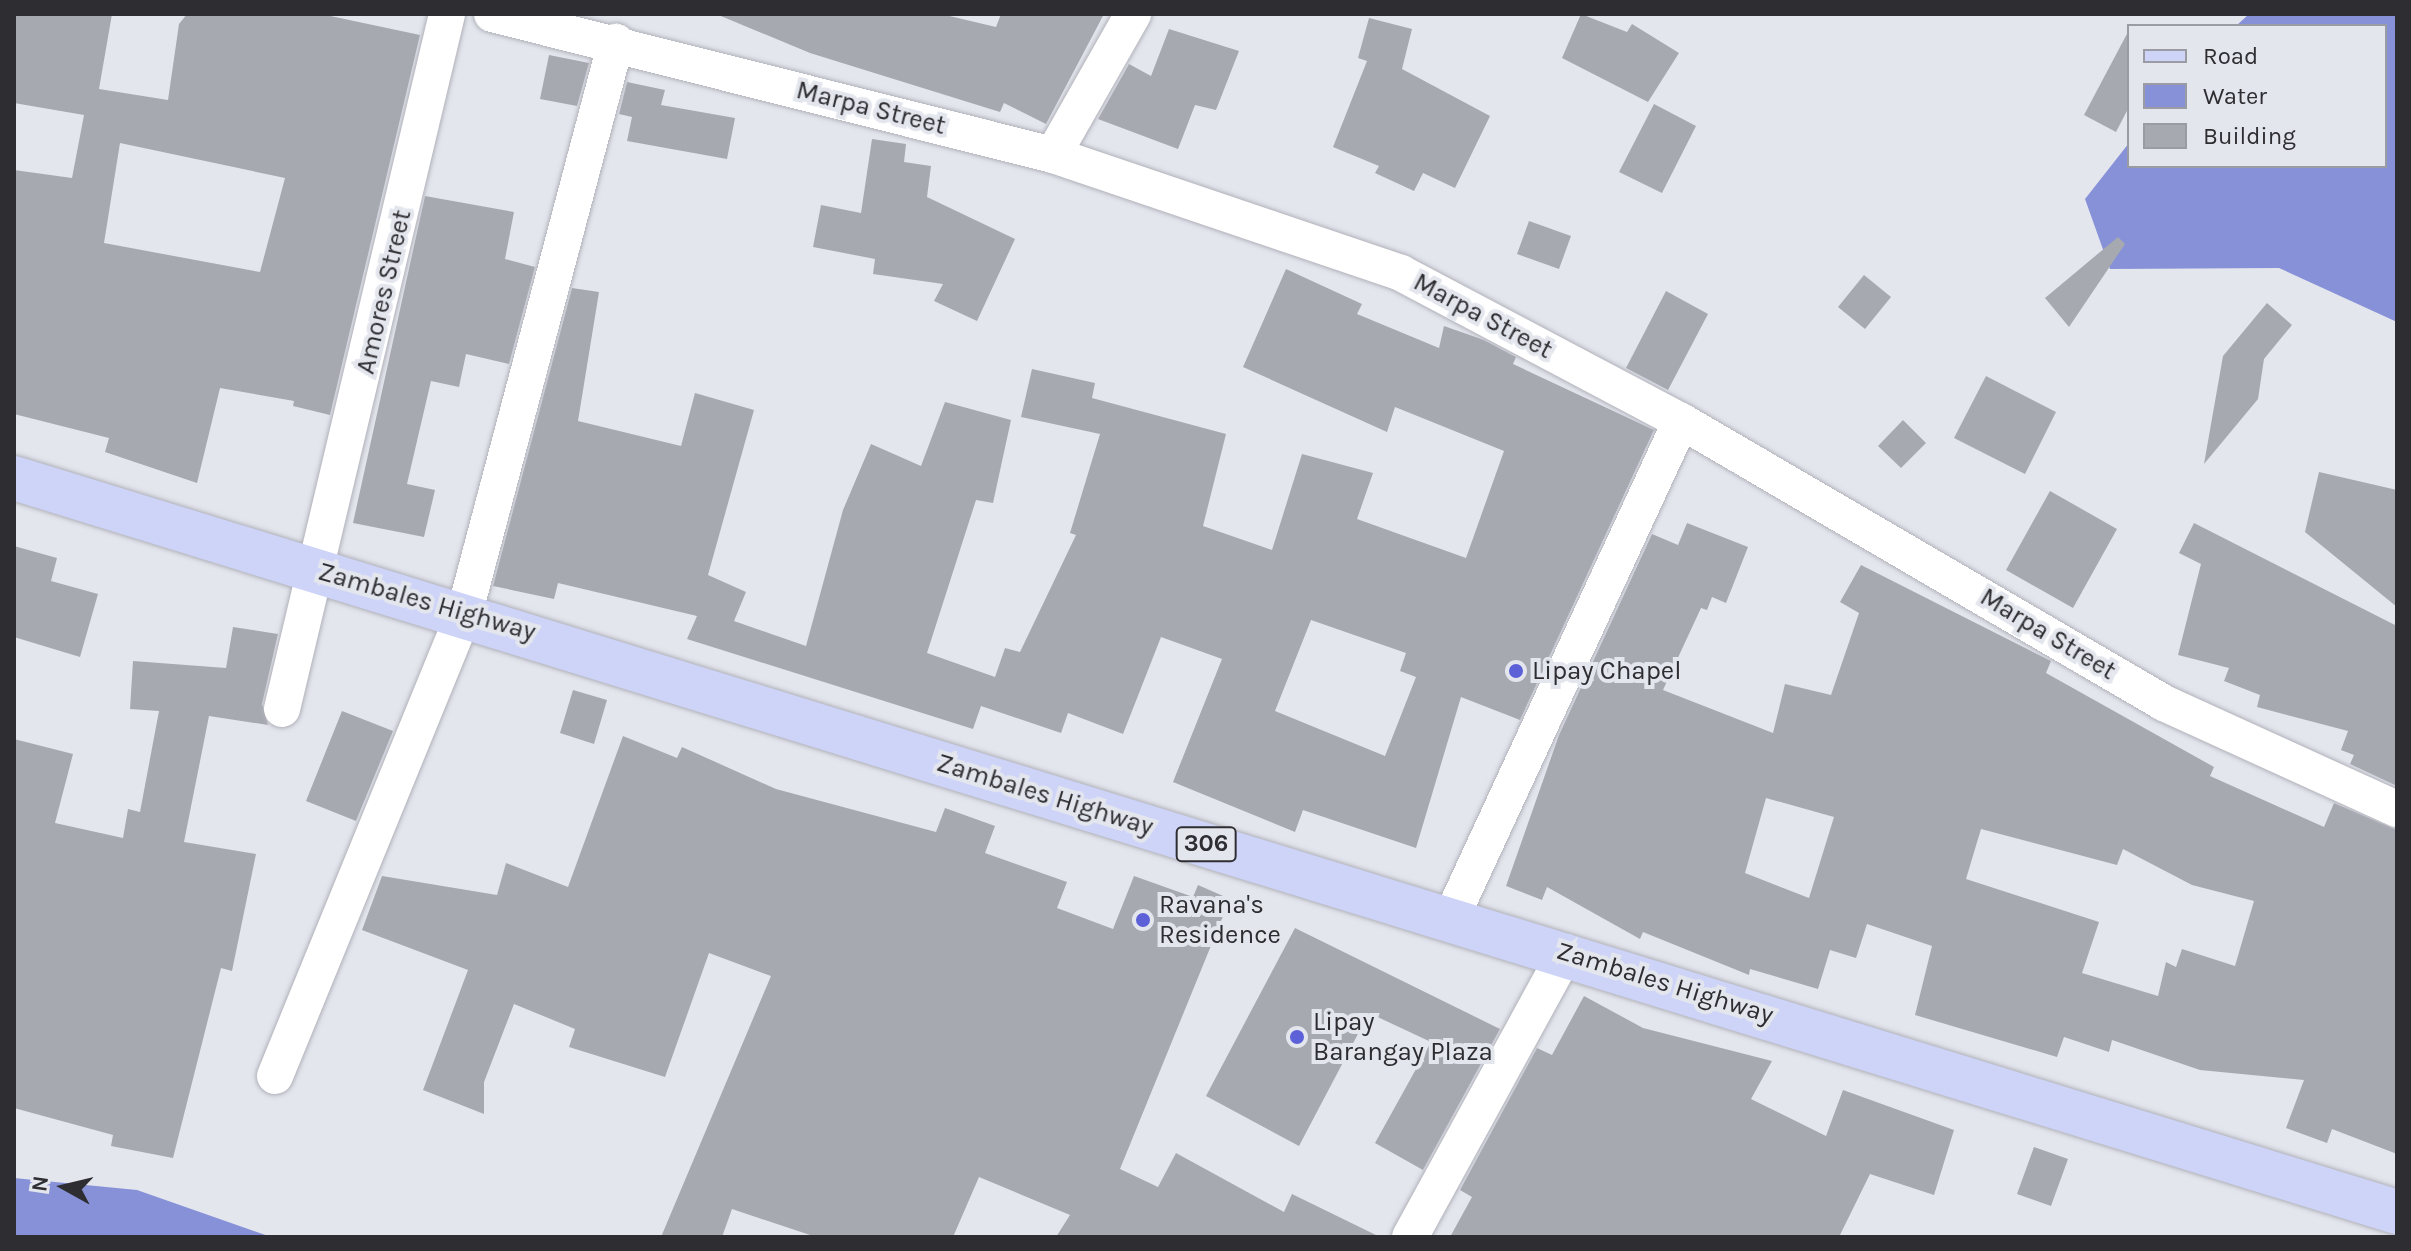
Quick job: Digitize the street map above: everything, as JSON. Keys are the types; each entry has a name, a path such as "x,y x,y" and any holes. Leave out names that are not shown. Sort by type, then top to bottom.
{"main road":[{"name":"Zambales Highway","path":"14,478 465,611 957,770 1452,916 2397,1212"}],"street":[{"name":"Amores Street","path":"282,709 321,571 447,14"},
{"name":"Marpa Street","path":"492,14 616,42 1053,155 1401,273 1681,421 2164,703 2397,809"},
{"path":"1053,155 1133,14"},
{"path":"275,1076 465,611 616,42"},
{"path":"1452,916 1681,421"},
{"path":"1410,1237 1566,952"}],"water":[{"path":"2249,14 2397,14 2397,322 2279,268 2110,269 2085,199 2127,146 2127,168 2387,168 2387,24 2238,24"},
{"path":"14,1178 137,1190 271,1237 14,1237"}],"building":[{"path":"14,14 112,14 99,89 168,100 179,24 187,14 321,14 420,35 330,415 293,406 294,401 220,388 197,483 105,452 109,438 14,414 14,170 72,178 84,115 14,103","holes":["120,143 285,178 260,272 104,243"]},
{"path":"716,14 941,14 996,27 1001,14 1104,14 1046,124 1004,103 1000,112 810,53"},
{"path":"1581,14 1627,32 1632,24 1679,53 1648,102 1562,58"},
{"path":"1369,18 1412,29 1402,69 1490,116 1455,188 1423,173 1414,191 1375,173 1379,166 1333,147 1367,61 1358,58"},
{"path":"1169,29 1239,51 1216,110 1195,105 1178,149 1098,119 1129,64 1151,76"},
{"path":"2127,34 2127,111 2116,132 2084,115"},
{"path":"549,55 589,63 577,106 540,99"},
{"path":"627,82 665,90 661,105 735,118 727,159 627,141 632,117 619,114"},
{"path":"1654,104 1696,126 1662,193 1619,172"},
{"path":"872,139 906,144 904,162 931,166 927,197 1015,239 977,321 934,301 943,284 873,274 875,259 813,247 821,205 861,213"},
{"path":"425,196 514,212 505,259 535,267 509,364 466,354 459,387 431,381 407,484 435,490 424,537 353,523"},
{"path":"1529,221 1571,236 1559,269 1517,254"},
{"path":"2118,237 2125,244 2069,327 2045,298"},
{"path":"1286,269 1362,304 1357,314 1439,348 1444,326 1484,340 1516,357 1513,364 1654,430 1520,720 1461,697 1416,848 1303,810 1295,832 1173,782 1222,659 1161,637 1123,734 1068,713 1061,733 981,706 973,729 687,639 697,616 558,583 554,599 493,586 572,288 599,292 578,421 681,446 695,393 754,410 708,575 746,592 734,621 806,646 843,510 871,444 921,466 945,402 1011,420 993,503 976,500 927,653 995,677 1005,648 1020,652 1076,535 1070,533 1100,434 1021,417 1032,369 1095,383 1092,398 1226,434 1203,526 1272,550 1302,454 1373,473 1357,519 1466,558 1504,451 1395,407 1387,432 1243,367","holes":["1311,620 1406,653 1400,671 1416,677 1385,756 1275,711"]},
{"path":"1864,275 1891,297 1865,329 1838,307"},
{"path":"1666,291 1708,314 1668,390 1626,368"},
{"path":"2267,303 2292,325 2264,359 2258,399 2204,464 2223,356"},
{"path":"1986,376 2056,412 2025,474 1954,438"},
{"path":"1903,420 1926,443 1901,468 1878,446"},
{"path":"2319,472 2397,490 2397,607 2305,532"},
{"path":"2050,491 2117,529 2073,608 2006,570"},
{"path":"1687,523 1748,547 1726,603 1712,597 1707,610 1701,608 1663,690 1773,733 1785,684 1831,695 1859,613 1840,602 1861,565 2051,661 2046,673 2214,767 2210,776 2324,827 2334,803 2397,830 2397,1154 2332,1129 2327,1143 2286,1128 2304,1080 2200,1070 2112,1040 2109,1052 2064,1037 2057,1057 1915,1015 1932,946 1867,924 1856,958 1830,950 1818,989 1750,969 1749,975 1643,932 1640,939 1547,887 1542,900 1506,886 1559,735 1652,534 1678,545","holes":["1766,798 1834,817 1809,898 1745,873","1981,829 2117,865 2123,849 2192,885 2254,901 2235,966 2182,949 2176,967 2166,962 2158,996 2082,973 2099,922 1966,879"]},
{"path":"2194,523 2397,626 2397,786 2350,764 2354,755 2341,750 2348,731 2257,707 2260,695 2224,681 2229,668 2178,655 2201,564 2179,553"},
{"path":"14,546 57,558 51,581 98,594 80,657 14,637"},
{"path":"233,627 278,634 262,704 268,725 209,716 184,842 256,854 232,971 221,968 173,1158 111,1146 113,1135 14,1108 14,739 73,754 55,823 123,838 128,809 140,812 159,711 130,709 133,661 226,668"},
{"path":"573,690 607,700 594,744 560,733"},
{"path":"342,711 393,731 356,821 306,801"},
{"path":"623,736 677,758 682,747 776,789 936,832 945,808 995,826 985,853 1067,882 1057,908 1113,929 1134,876 1193,897 1198,885 1230,899 1120,1169 1158,1187 1176,1153 1284,1212 1292,1194 1380,1237 1056,1237 1070,1215 979,1177 953,1237 816,1237 732,1209 722,1237 661,1237 771,976 709,953 665,1077 569,1047 575,1029 514,1004 484,1082 484,1114 423,1090 468,970 362,930 382,876 497,895 506,863 568,887"},
{"name":"Lipay Barangay Plaza","path":"1295,928 1500,1029 1423,1170 1375,1143 1431,1042 1369,1013 1299,1146 1206,1096"},
{"path":"1584,996 1643,1028 1772,1061 1751,1099 1826,1136 1843,1090 1954,1130 1934,1195 1870,1174 1839,1237 1450,1237 1472,1197 1460,1190 1537,1048 1552,1055"},
{"path":"2034,1147 2068,1159 2051,1206 2017,1194"}],"place":[{"name":"Lipay Chapel","path":"1516,671"},
{"name":"Ravana's Residence","path":"1143,920"},
{"name":"Lipay Barangay Plaza","path":"1297,1037"}]}
